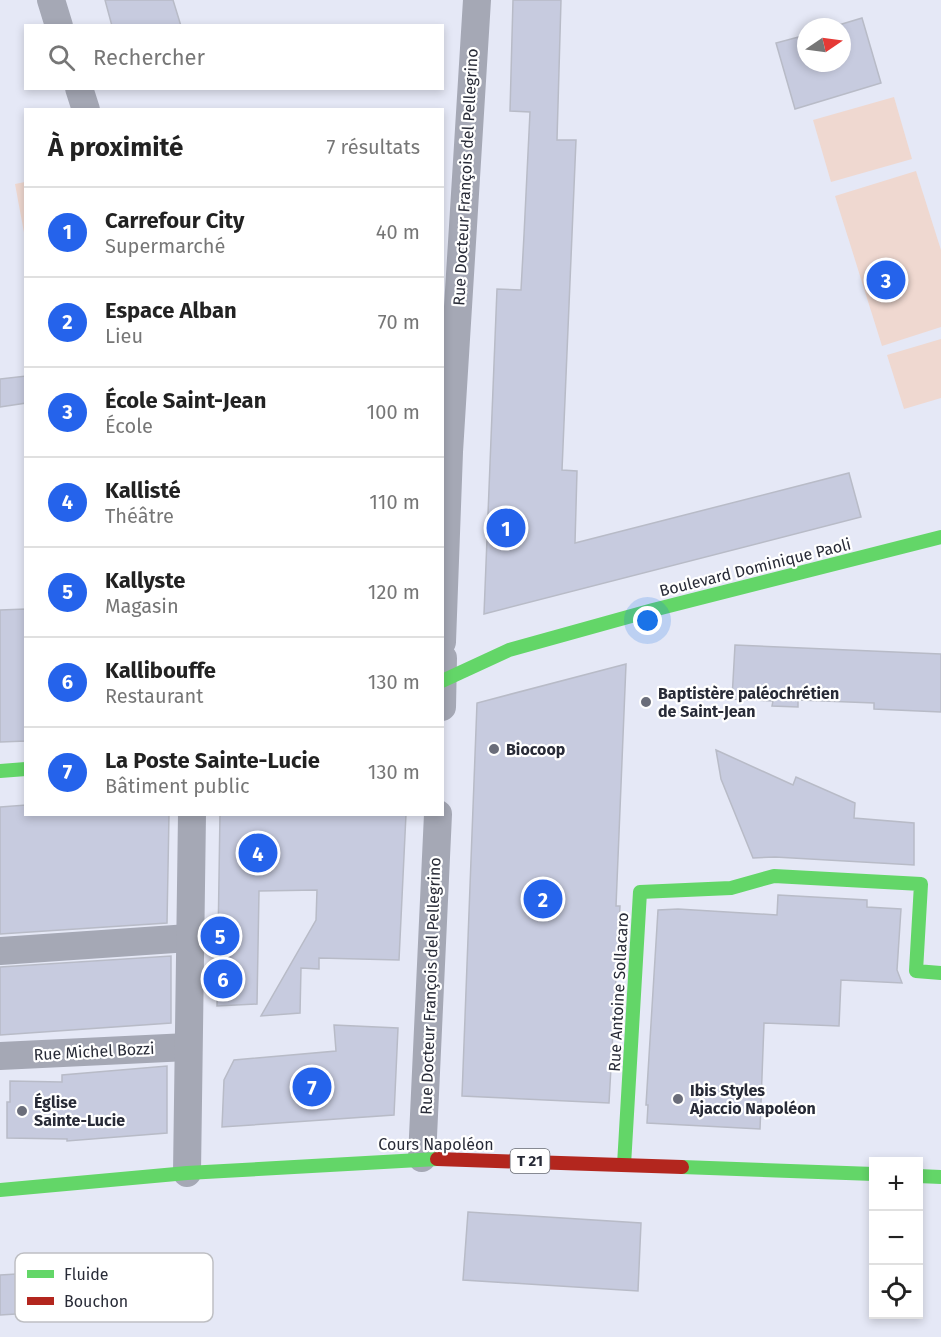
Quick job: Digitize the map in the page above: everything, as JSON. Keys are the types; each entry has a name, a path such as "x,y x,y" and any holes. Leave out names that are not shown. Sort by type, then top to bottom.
{"main road":[{"name":"Boulevard Dominique Paoli","path":"444,689 508,650 652,610 941,537"},
{"path":"0,771 24,769"},
{"name":"Rue Antoine Sollacaro","path":"624,1165 640,892 731,888 774,876 921,884 916,971 941,973"},
{"name":"Cours Napoléon","path":"0,1190 187,1173 422,1158 869,1174"},
{"path":"923,1176 941,1177"}],"street":[{"path":"51,0 58,24"},
{"name":"Rue Docteur François del Pellegrino","path":"444,589 449,452 477,0"},
{"path":"80,90 85,108"},
{"path":"187,1173 192,816"},
{"name":"Rue Docteur François del Pellegrino","path":"422,1158 438,816"},
{"path":"0,951 189,938"},
{"name":"Rue Michel Bozzi","path":"0,1056 188,1047"}],"shaded area":[{"path":"894,97 912,159 831,182 813,120"},
{"path":"916,171 941,250 941,327 882,346 835,196"},
{"path":"24,182 24,233 15,184"},
{"path":"941,339 941,398 904,409 887,355"}],"building":[{"path":"105,0 173,0 180,24 111,24"},
{"path":"513,0 561,0 557,140 576,140 562,470 577,471 575,543 849,473 861,517 484,614 497,289 521,290 530,112 510,111"},
{"path":"862,18 881,83 795,109 776,43 797,37 797,72 851,72 851,21"},
{"path":"24,376 24,403 0,407 0,379"},
{"path":"24,609 24,741 0,742 0,610"},
{"path":"735,645 941,654 941,712 874,709 874,703 798,700 798,707 772,706 773,701 732,699"},
{"path":"626,664 616,906 620,906 609,1103 462,1096 477,703"},
{"path":"716,750 793,785 796,777 855,803 854,818 914,823 914,865 775,857 753,858 721,779"},
{"path":"24,805 24,816 169,816 167,923 0,934 0,807"},
{"path":"220,816 406,816 399,960 319,958 319,969 301,968 300,1013 261,1016 316,920 317,890 259,891 257,1004 217,1006"},
{"path":"778,895 867,900 867,907 901,909 897,970 902,983 841,980 839,1026 764,1023 760,1129 647,1123 648,1105 646,1105 658,910 678,909 777,915"},
{"path":"171,956 171,1023 0,1035 0,967"},
{"path":"334,1025 398,1028 394,1115 222,1127 224,1080 234,1060 336,1051"},
{"path":"167,1066 167,1133 67,1141 67,1139 7,1138 7,1102 10,1102 10,1081 62,1082 62,1075"},
{"path":"468,1212 641,1223 638,1291 463,1280"},
{"path":"15,1274 15,1314 0,1315 0,1275"}],"traffic: fast":[{"path":"444,680 509,650 653,610 941,537"},
{"path":"0,771 24,769"},
{"path":"624,1165 640,892 731,888 774,876 921,884 916,971 941,973"},
{"path":"0,1190 187,1173 437,1159"},
{"path":"682,1167 869,1174"},
{"path":"923,1176 941,1177"}],"traffic: jam":[{"path":"437,1159 682,1167"}],"place":[{"name":"École Saint-Jean","path":"886,280"},
{"name":"Carrefour City","path":"506,528"},
{"name":"Baptistère paléochrétien de Saint-Jean","path":"646,702"},
{"name":"Biocoop","path":"494,749"},
{"name":"Kallisté","path":"258,853"},
{"name":"Espace Alban","path":"543,899"},
{"name":"Kallyste","path":"220,936"},
{"name":"Kallibouffe","path":"223,979"},
{"name":"La Poste Sainte-Lucie","path":"312,1087"},
{"name":"Ibis Styles Ajaccio Napoléon","path":"678,1099"},
{"name":"Église Sainte-Lucie","path":"22,1111"}]}
